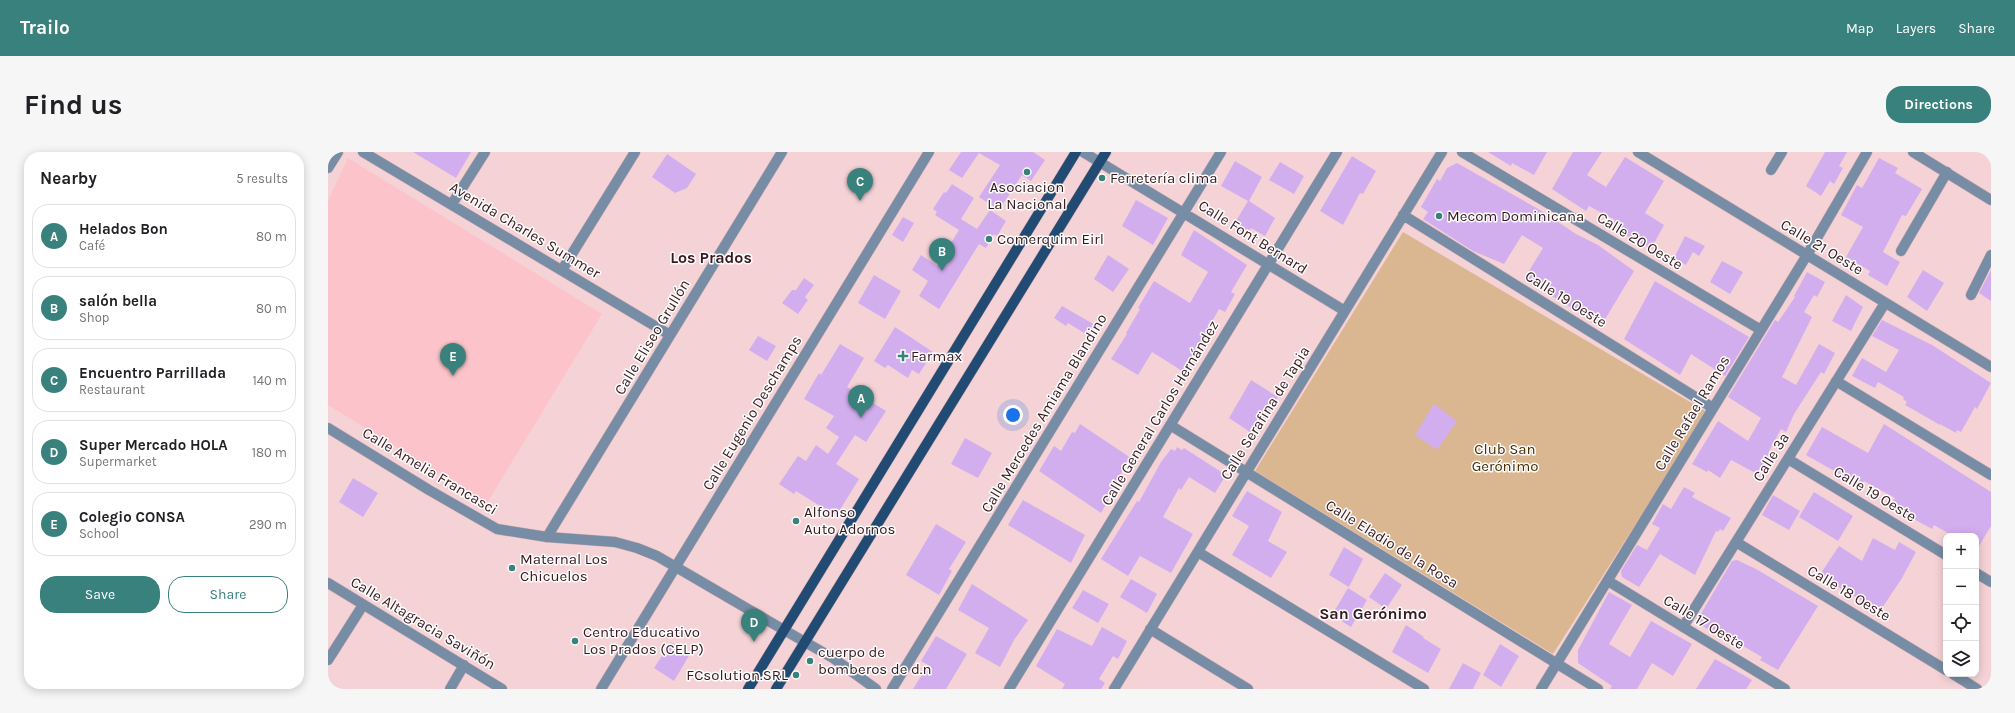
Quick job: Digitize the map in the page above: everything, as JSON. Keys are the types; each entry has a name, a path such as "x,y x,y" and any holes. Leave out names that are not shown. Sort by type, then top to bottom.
{"main road":[{"path":"748,689 1076,152"},
{"path":"776,689 1106,152"}],"street":[{"path":"328,168 338,152"},
{"name":"Avenida Charles Summer","path":"363,152 670,335"},
{"path":"452,204 485,152"},
{"path":"562,270 635,152"},
{"name":"Calle Eliseo Grullón","path":"547,537 782,152"},
{"name":"Calle Eugenio Deschamps","path":"601,689 930,152"},
{"name":"Calle Font Bernard","path":"1083,152 1345,311"},
{"name":"Calle Mercedes Amiama Blandino","path":"892,689 1221,152"},
{"name":"Calle General Carlos Hernández","path":"1009,689 1337,152"},
{"name":"Calle Serafina de Tapia","path":"1114,689 1442,152"},
{"name":"Calle 20 Oeste","path":"1462,152 1761,330"},
{"name":"Calle 21 Oeste","path":"1638,152 1991,367"},
{"path":"1771,170 1782,152"},
{"name":"Calle Rafael Ramos","path":"1541,689 1807,255 1866,152"},
{"path":"1913,152 1991,200"},
{"path":"1901,252 1947,172"},
{"name":"Calle 19 Oeste","path":"1402,216 1713,408"},
{"path":"1971,295 1991,255"},
{"name":"Calle 3ª","path":"1683,627 1885,303"},
{"path":"1836,381 1991,475"},
{"name":"Calle Eladio de la Rosa","path":"1170,425 1598,689"},
{"name":"Calle Amelia Francasci","path":"328,428 430,490 497,528 547,537 615,542 637,548 657,556 674,568 784,630 804,643 833,658 876,689"},
{"name":"Calle 19 Oeste","path":"1788,459 1943,553"},
{"name":"Calle 18 Oeste","path":"1736,542 1943,668"},
{"path":"1198,552 1424,689"},
{"path":"1979,575 1991,582"},
{"name":"Calle 17 Oeste","path":"1608,581 1785,689"},
{"name":"Calle Altagracia Saviñón","path":"328,583 502,689"},
{"path":"328,660 363,604"},
{"path":"1150,629 1248,689"},
{"path":"450,689 464,665"},
{"path":"1958,677 1977,689"}],"shaded area":[{"path":"348,158 602,314 487,503 328,405 328,201"}],"green space":[{"name":"Club San Gerónimo","path":"1403,232 1707,412 1553,654 1255,471"}],"building":[{"path":"413,152 471,152 456,178"},
{"path":"961,152 1033,152 1045,160 1031,181 1022,175 999,210 979,197 1000,165 979,153 962,178 949,170"},
{"path":"1488,152 1547,152 1534,175 1512,163 1511,166"},
{"path":"1573,152 1602,152 1587,175 1606,187 1625,157 1664,181 1645,213 1664,225 1651,249 1624,234 1623,237 1611,229 1615,220 1589,206 1586,211 1552,189"},
{"path":"1825,152 1847,152 1839,166 1843,168 1834,184 1830,181 1821,196 1806,186"},
{"path":"667,154 696,174 687,188 675,193 652,177"},
{"path":"1352,156 1376,171 1363,194 1360,193 1343,225 1320,211"},
{"path":"1879,158 1898,168 1895,173 1922,189 1906,216 1902,215 1883,252 1900,262 1887,286 1868,275 1870,271 1846,257 1863,227 1841,215 1857,185 1862,188"},
{"path":"1235,161 1262,177 1249,201 1275,218 1265,236 1251,228 1247,235 1233,226 1248,201 1221,186"},
{"path":"1280,162 1304,176 1294,194 1269,180"},
{"path":"1457,163 1540,210 1576,234 1598,245 1634,271 1601,326 1524,279 1543,248 1522,235 1504,264 1473,251 1423,219 1428,212 1421,207 1437,179 1440,181 1447,168"},
{"path":"952,184 974,198 961,219 977,229 990,210 1006,221 997,236 994,234 986,248 979,244 939,309 919,296 928,281 912,270 921,255 937,266 959,230 935,215 937,212 933,209 944,192 946,193"},
{"path":"1136,200 1168,218 1153,245 1122,226"},
{"path":"903,217 914,223 903,242 892,235"},
{"path":"1194,230 1247,265 1231,292 1235,294 1225,312 1219,309 1184,372 1152,352 1138,375 1111,359 1127,334 1126,333 1140,309 1138,308 1154,281 1190,303 1208,272 1181,255"},
{"path":"1685,236 1705,246 1699,256 1693,252 1686,265 1674,258"},
{"path":"1108,255 1129,269 1113,292 1094,279"},
{"path":"1722,261 1743,272 1730,294 1710,282"},
{"path":"1923,270 1944,283 1927,311 1907,297"},
{"path":"1991,270 1991,301 1979,293"},
{"path":"1807,272 1825,282 1817,297 1814,295 1804,312 1812,317 1782,377 1796,385 1819,344 1835,353 1824,374 1821,372 1794,414 1786,432 1781,429 1768,453 1772,456 1761,476 1731,460 1720,478 1708,470 1707,472 1692,464 1718,421 1748,441 1761,418 1728,397 1775,320 1778,322 1795,297 1794,296"},
{"path":"874,275 901,291 885,319 858,303"},
{"path":"804,278 814,285 805,297 808,300 798,314 782,303 792,290 796,290"},
{"path":"1655,281 1749,337 1725,376 1691,354 1680,375 1624,339"},
{"path":"1846,295 1863,307 1851,331 1832,321"},
{"path":"1062,306 1095,325 1089,336 1068,323 1066,326 1054,318"},
{"path":"1882,320 1932,345 1991,383 1977,409 1975,407 1961,432 1957,430 1956,433 1905,405 1907,402 1903,399 1904,397 1878,382 1875,388 1852,376 1862,358 1886,372 1899,350 1872,336"},
{"name":"Farmax","path":"895,327 933,352 919,374 912,370 908,378 888,365 885,368 874,361"},
{"path":"758,336 776,346 767,361 749,350"},
{"path":"840,344 864,358 847,387 886,411 866,442 855,435 836,464 859,479 836,516 796,491 794,494 779,484 798,456 806,461 816,445 828,454 839,437 826,428 834,416 804,399 819,373 821,375"},
{"path":"1251,380 1278,397 1256,436 1229,418"},
{"path":"1434,404 1457,421 1437,450 1415,435"},
{"path":"1080,424 1131,458 1114,484 1117,485 1101,513 1039,471 1054,446 1061,451 1072,432 1075,433"},
{"path":"1884,424 1991,492 1991,526 1979,546 1979,533 1948,533 1934,525 1932,529 1890,506 1895,498 1864,481 1861,486 1806,455 1822,427 1868,453"},
{"path":"965,438 992,453 978,478 951,464"},
{"path":"1177,447 1182,450 1184,448 1226,475 1215,493 1189,477 1181,490 1179,488 1163,517 1193,534 1171,573 1140,556 1128,576 1101,559 1137,501 1139,502 1161,462 1171,449 1175,451"},
{"path":"353,478 378,493 363,517 339,502"},
{"path":"1684,487 1695,493 1692,497 1731,518 1723,531 1720,529 1718,532 1716,531 1695,575 1660,554 1639,587 1622,577 1621,571 1637,545 1647,550 1660,528 1652,524 1663,504 1671,509"},
{"path":"1247,491 1282,512 1268,541 1287,552 1271,578 1232,555 1249,526 1232,516"},
{"path":"1814,492 1853,516 1838,541 1799,517"},
{"path":"1773,495 1800,511 1789,530 1762,515"},
{"path":"1023,500 1085,535 1071,563 1008,525"},
{"path":"936,524 966,542 949,569 952,571 939,595 906,575"},
{"path":"1873,538 1895,550 1899,542 1916,552 1902,578 1880,611 1819,576 1839,546 1862,561"},
{"path":"1344,547 1363,559 1349,587 1329,575"},
{"path":"1737,560 1756,569 1818,606 1778,670 1760,660 1762,657 1717,631 1716,634 1696,622 1732,561"},
{"path":"1385,573 1402,585 1386,609 1369,597"},
{"path":"1131,579 1157,594 1147,613 1120,597"},
{"path":"972,584 1028,620 1014,640 1000,667 975,653 989,628 958,610"},
{"path":"1348,588 1367,600 1351,627 1332,615"},
{"path":"1083,590 1109,604 1098,623 1072,608"},
{"path":"1609,592 1632,605 1609,644 1630,657 1651,621 1692,644 1673,676 1652,663 1637,689 1610,689 1612,686 1578,663 1578,650"},
{"path":"1406,625 1441,649 1428,673 1392,652"},
{"path":"1102,627 1127,641 1118,659 1113,656 1099,679 1105,683 1101,689 1062,689 1065,684 1036,666 1057,629 1092,646"},
{"path":"936,636 967,654 946,689 913,689 928,665 921,661"},
{"path":"671,642 690,654 674,681 654,668"},
{"path":"1500,644 1519,656 1501,687 1483,675"},
{"path":"1715,659 1752,680 1746,689 1696,689"},
{"path":"1463,663 1481,673 1473,689 1449,689"}],"place":[{"name":"Asociacion La Nacional","path":"1027,172"},
{"name":"Ferretería clima","path":"1102,178"},
{"name":"Encuentro Parrillada","path":"860,201"},
{"name":"Mecom Dominicana","path":"1439,216"},
{"name":"Comerquim Eirl","path":"989,239"},
{"name":"salón bella","path":"942,271"},
{"name":"Farmax","path":"903,356"},
{"name":"Colegio CONSA","path":"453,376"},
{"name":"Helados Bon","path":"861,418"},
{"name":"Alfonso Auto Adornos","path":"796,521"},
{"name":"Maternal Los Chicuelos","path":"512,568"},
{"name":"Centro Educativo Los Prados (CELP)","path":"575,641"},
{"name":"Super Mercado HOLA","path":"754,642"},
{"name":"cuerpo de bomberos de d.n","path":"810,661"},
{"name":"FCsolution.SRL","path":"796,675"}],"district":[{"name":"Los Prados","path":"711,257"},
{"name":"San Gerónimo","path":"1373,613"}]}
